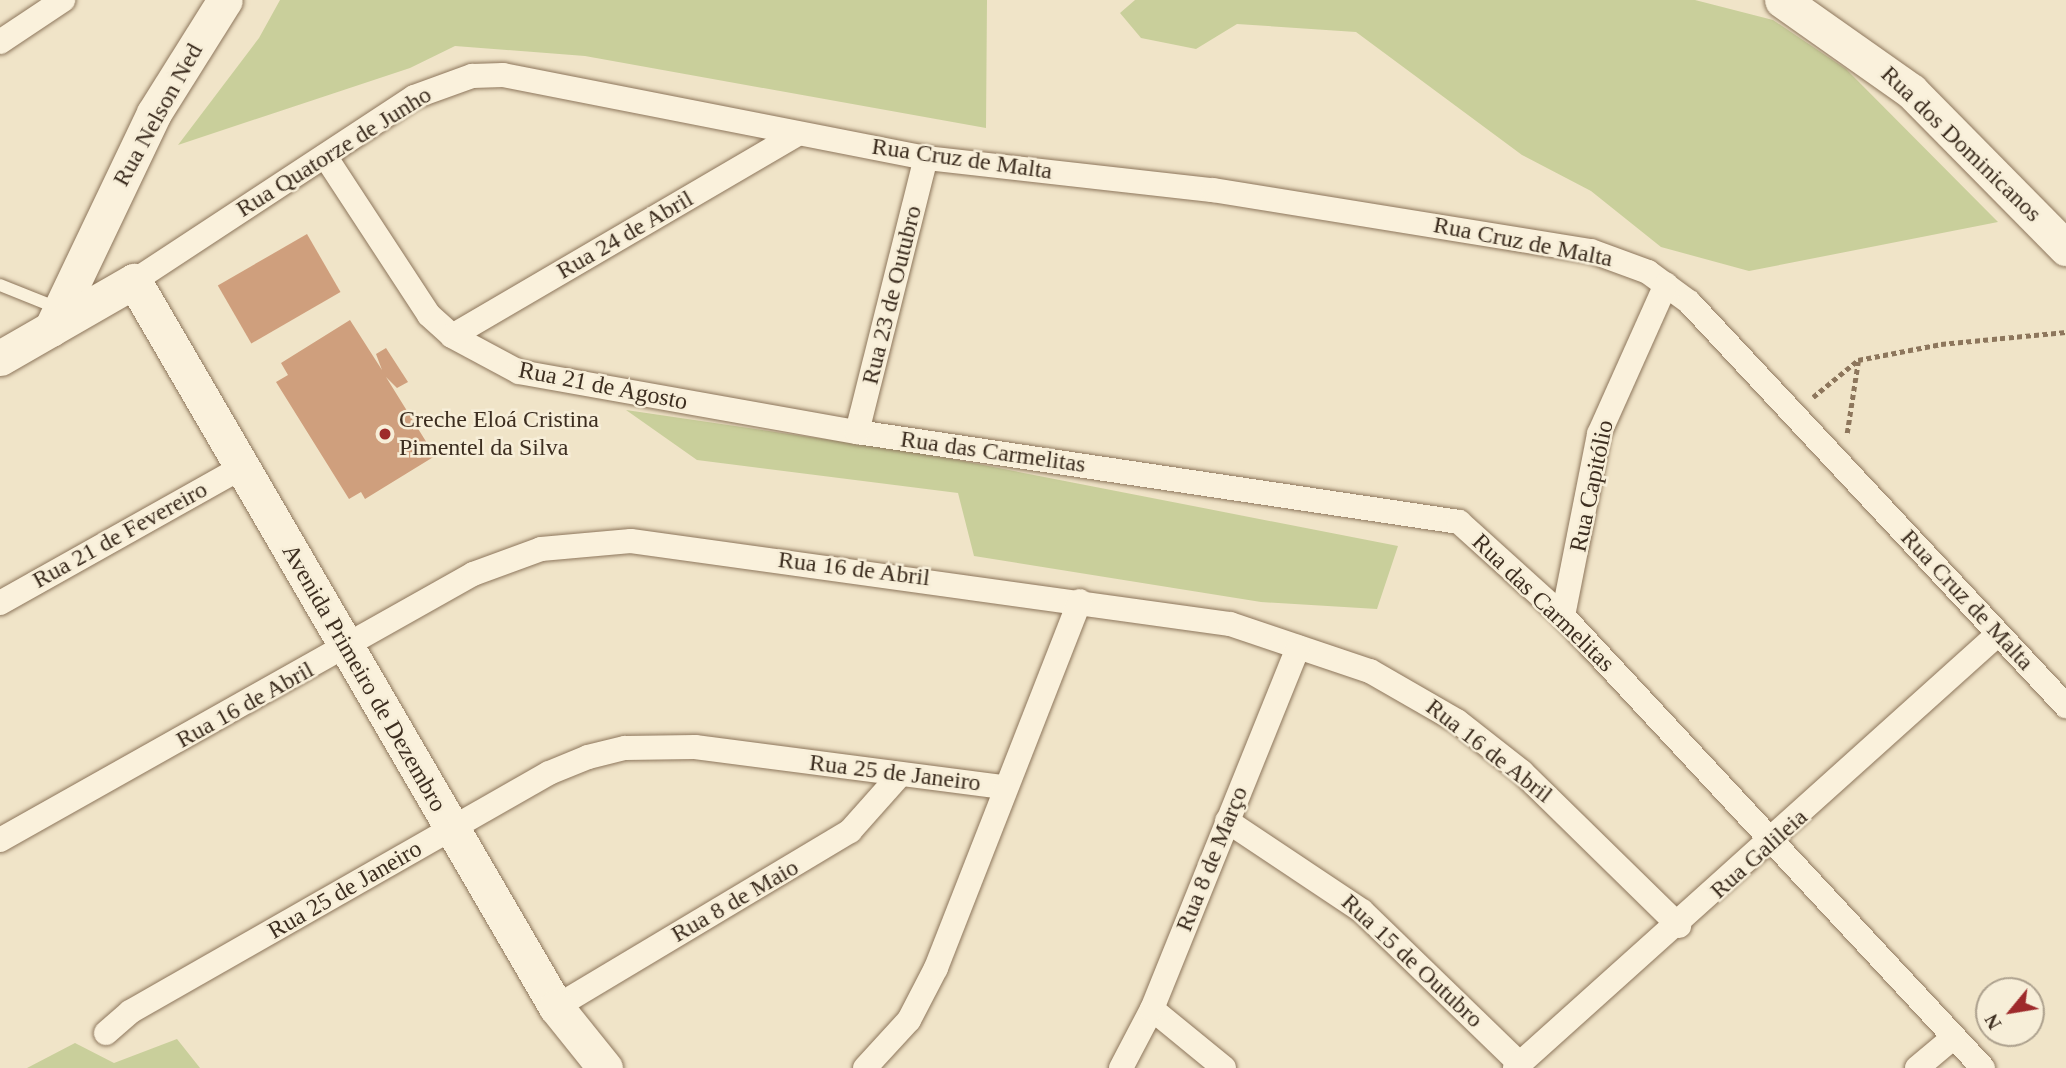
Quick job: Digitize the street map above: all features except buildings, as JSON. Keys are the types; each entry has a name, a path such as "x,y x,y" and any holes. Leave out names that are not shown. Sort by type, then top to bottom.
{"street":[{"path":"0,42 63,0"},
{"name":"Rua Nelson Ned","path":"56,319 154,113 225,0"},
{"name":"Rua dos Dominicanos","path":"1782,0 1901,82 2066,248"},
{"name":"Rua Quatorze de Junho","path":"134,281 414,97 472,76 540,81 798,134"},
{"name":"Rua Cruz de Malta","path":"798,134 926,158 1213,190 1532,240 1626,262 1666,284 1842,465 2066,706"},
{"name":"Rua 24 de Abril","path":"452,336 798,134"},
{"name":"Rua 21 de Agosto","path":"325,156 407,288 452,336 498,363 545,379 857,432"},
{"name":"Rua 23 de Outubro","path":"857,432 926,158"},
{"path":"95,234 108,266 134,281"},
{"path":"0,358 56,319 134,281"},
{"name":"Avenida Primeiro de Dezembro","path":"134,281 555,1007 605,1068"},
{"name":"Rua Capitólio","path":"1563,616 1599,434 1666,284"},
{"name":"Rua das Carmelitas","path":"857,432 1459,522 1563,616 1983,1068"},
{"name":"Rua 21 de Fevereiro","path":"0,603 241,468"},
{"name":"Rua 16 de Abril","path":"0,840 505,560 586,542 631,541 1080,601 1230,624 1370,671 1457,721 1545,793 1679,926"},
{"path":"865,1068 908,1020 936,968 1080,601"},
{"name":"Rua Galileia","path":"1517,1066 1772,843 1998,634"},
{"name":"Rua 8 de Março","path":"1121,1068 1152,1009 1298,647"},
{"name":"Rua 25 de Janeiro","path":"106,1033 130,1012 549,773 625,748 695,747 899,776 1005,787"},
{"name":"Rua 8 de Maio","path":"555,1007 850,831 899,776"},
{"name":"Rua 15 de Outubro","path":"1227,821 1362,911 1517,1066"},
{"path":"1152,1009 1224,1068"},
{"path":"1917,1068 1954,1037"}],"lane":[{"path":"0,285 56,319"}],"path":[{"path":"1794,415 1858,360 1941,344 2066,332"},
{"path":"1842,465 1858,360"}],"green space":[{"path":"280,0 987,0 986,128 585,56 455,46 410,68 178,145 259,38"},
{"path":"1135,0 1695,0 1773,20 1846,69 1998,222 1749,271 1661,247 1591,191 1522,155 1356,32 1237,24 1196,49 1141,38 1120,13"},
{"path":"626,410 932,455 1398,546 1377,609 1261,602 974,556 958,493 697,460"},
{"path":"177,1039 200,1068 27,1068 75,1043 114,1063"}],"place":[{"name":"Creche Eloá Cristina Pimentel da Silva","path":"385,434"}]}
